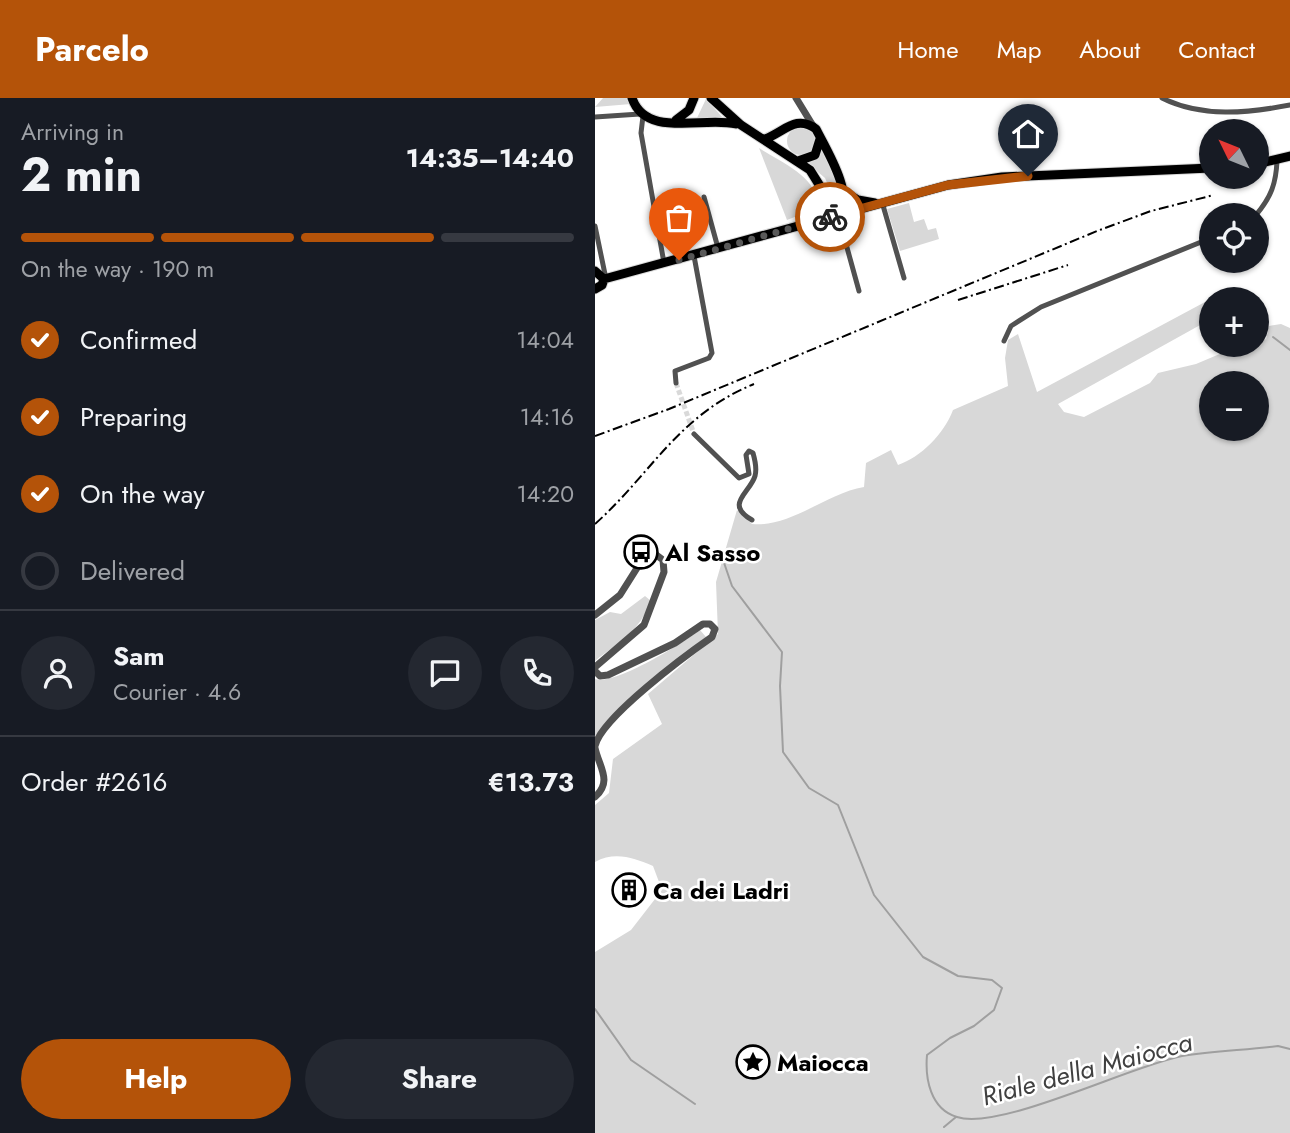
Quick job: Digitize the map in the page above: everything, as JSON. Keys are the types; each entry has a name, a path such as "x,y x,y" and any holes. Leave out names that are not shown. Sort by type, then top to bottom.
{"main road":[{"path":"632,98 642,115 656,122 726,122 741,125"},
{"path":"671,122 685,114 694,98"},
{"path":"711,98 741,125 785,152 816,176 838,215"},
{"path":"765,139 792,124 809,124 816,129 845,191 859,200 879,203"},
{"path":"785,152 783,137 792,124"},
{"path":"798,161 815,155 820,139"},
{"path":"1269,162 1290,156"},
{"path":"595,289 602,285 605,279 948,185 1002,177 1199,169"},
{"path":"838,215 843,209 845,191"},
{"path":"801,225 819,212 824,192"},
{"path":"595,271 605,279"}],"street":[{"path":"796,98 816,129"},
{"path":"1163,98 1184,109 1229,112 1290,106"},
{"path":"792,124 802,114 801,106"},
{"path":"595,117 642,115 641,132 664,263"},
{"path":"1266,203 1276,183 1277,161"},
{"path":"704,197 719,248"},
{"path":"879,203 904,278"},
{"path":"838,215 859,291"},
{"path":"595,226 605,279"},
{"path":"1004,341 1011,326 1041,307 1199,243"},
{"path":"676,383 675,371 709,358 712,353 694,256"},
{"path":"694,434 739,478 748,475 747,455 753,452 755,477 742,494 740,503 742,512 752,520"},
{"path":"595,615 620,595 644,556 655,554 663,560 664,572 647,621 634,637 595,669 600,676 608,675 675,643 703,624 710,624 715,629 712,638 641,693 599,736 595,747 605,782 595,797"}],"shaded area":[{"path":"603,98 630,98 631,104 595,107"},
{"path":"706,99 723,118 697,118"},
{"path":"801,127 811,131 815,141 811,151 801,155 791,151 787,141 791,131"},
{"path":"759,148 807,180 816,198 815,209 787,220"},
{"path":"823,150 842,196 840,203 836,204 825,178 806,162 816,158"},
{"path":"909,203 914,222 924,219 928,230 936,228 939,239 900,251 887,209"},
{"path":"1199,305 1199,326 1058,404 1064,412 1084,417 1150,383 1158,373 1213,357 1269,357 1269,326 1281,324 1290,328 1290,1133 595,1133 595,952 631,930 662,890 653,866 617,856 595,862 595,805 609,793 613,759 662,724 648,694 718,634 716,582 737,510 752,524 780,521 850,490 864,487 866,463 891,450 898,465 915,456 938,436 953,410 1008,386 1005,358 1008,340 1018,334 1037,392"},
{"path":"645,596 651,601 641,621 595,661 595,620 610,612 621,614"},
{"path":"700,630 706,637 646,684 595,736 595,679 617,676 632,670"}],"waterway":[{"path":"1273,337 1290,350"},
{"name":"Riale della Maiocca","path":"721,554 732,586 782,652 780,686 783,752 809,788 838,805 874,895 923,957 958,976 992,980 1002,988 994,1010 974,1026 950,1038 927,1055 928,1083 941,1107 957,1117 977,1119 1003,1115 1182,1056 1278,1046 1290,1049"},
{"path":"595,1009 631,1060 695,1104"},
{"path":"944,1127 956,1117"}],"tunnel":[{"path":"676,383 694,434"}],"railway":[{"path":"595,436 669,409 1097,231 1151,211 1214,195"},
{"path":"958,300 1068,265"},
{"path":"595,524 685,428 728,397 754,384"}],"way so far":[{"path":"679,260 830,217"}],"place":[{"name":"Al Sasso","path":"641,552"},
{"name":"Ca dei Ladri","path":"629,890"},
{"name":"Maiocca","path":"753,1062"}],"route":[{"path":"830,217 948,185 1028,176"}]}
